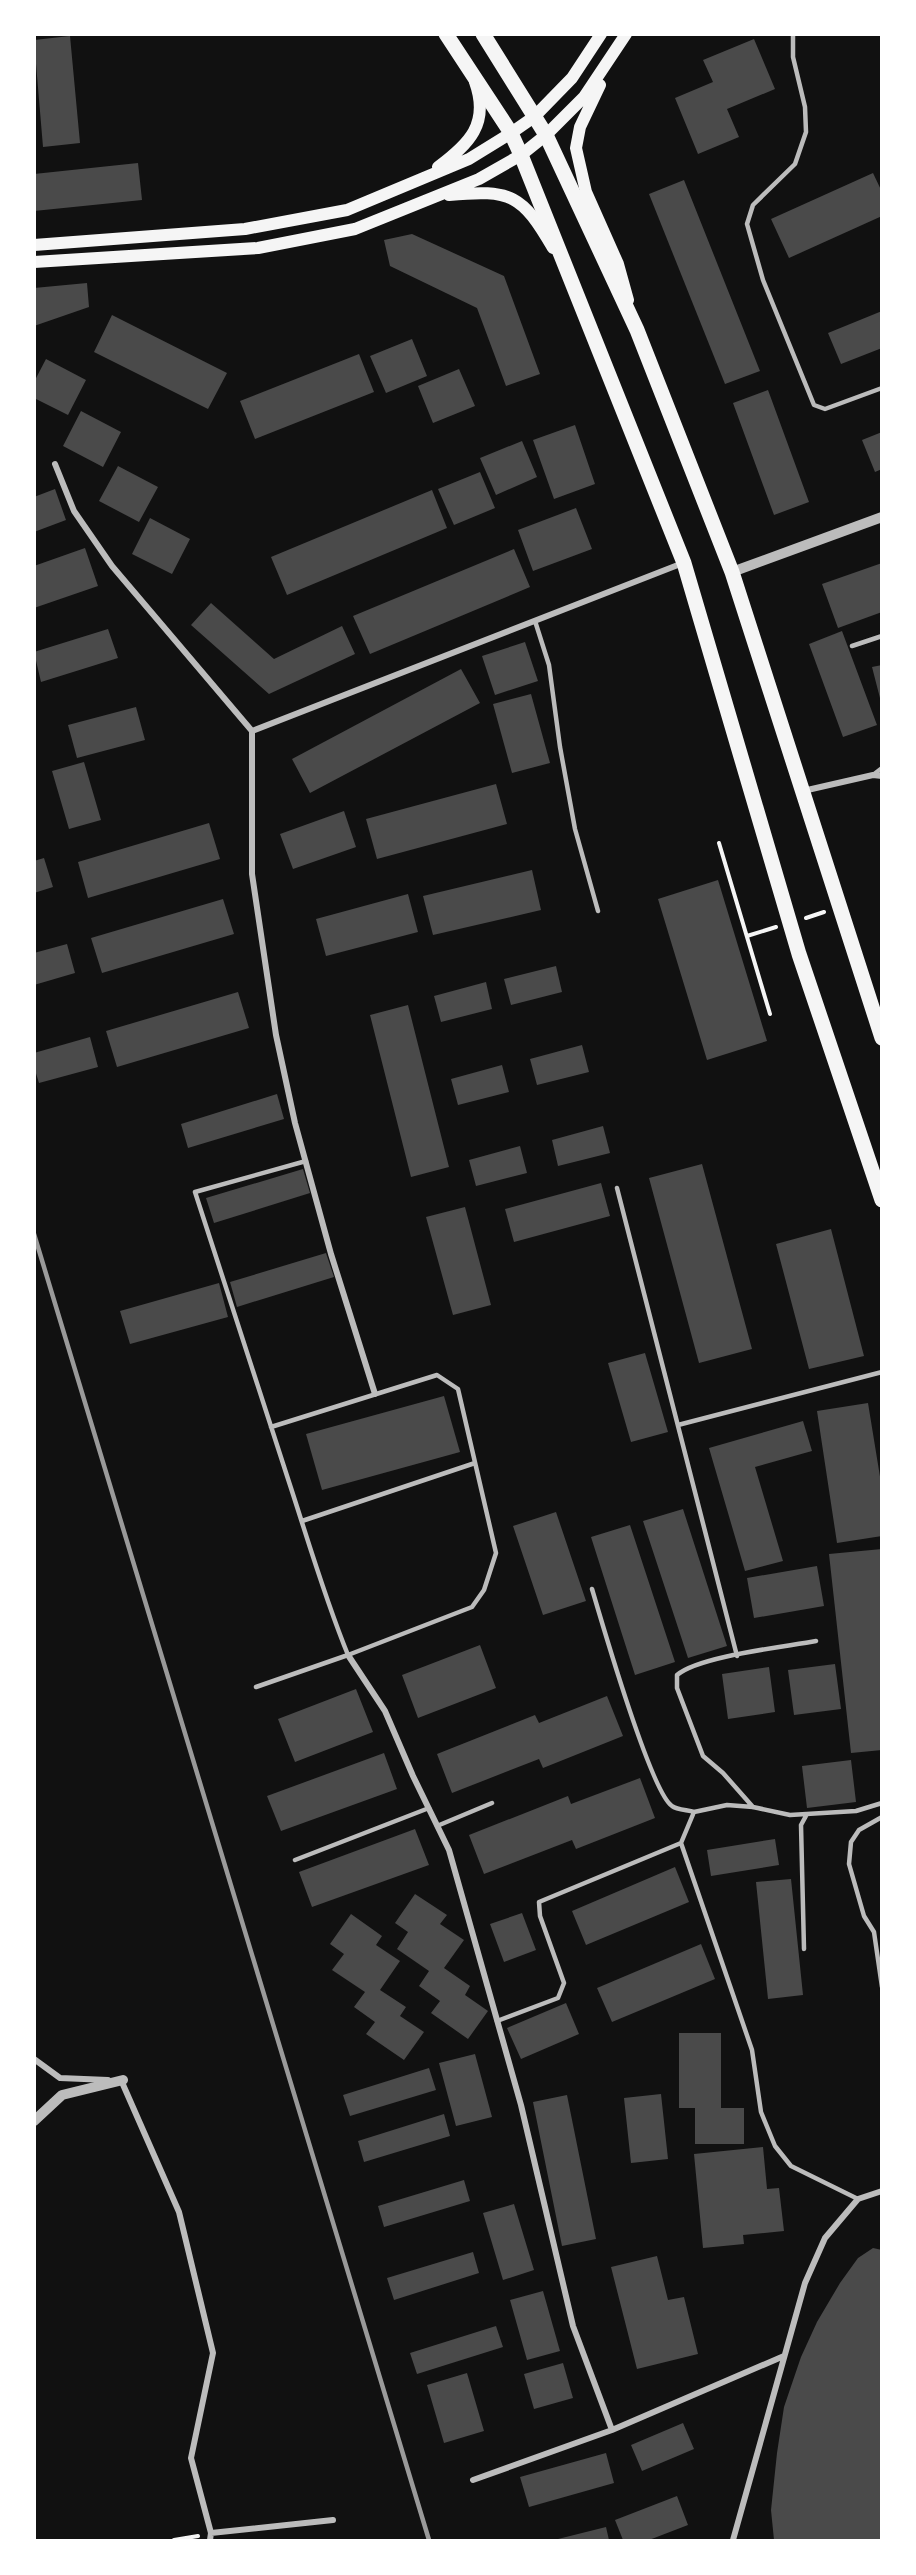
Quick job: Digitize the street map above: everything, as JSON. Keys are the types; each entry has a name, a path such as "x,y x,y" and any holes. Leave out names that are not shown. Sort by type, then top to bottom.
{"main road":[{"path":"446,34 511,134 521,155 684,563 799,954 882,1200"},
{"path":"483,34 546,135 637,330 732,572 882,1038"},
{"path":"34,245 245,229 347,210 469,159 511,134 534,117 572,78 601,34"},
{"path":"34,262 258,248 355,229 479,179 521,155 546,135 584,97 626,34"},
{"path":"626,34 589,105 580,127 576,148 586,192 618,264 637,330"},
{"path":"423,178 464,148 475,131 479,112 478,93 471,73"},
{"path":"436,196 479,192 510,197 532,213 588,318"}],"street":[{"path":"55,464 74,511 112,567 252,731 252,874 276,1035 306,1161 375,1394"},
{"path":"732,572 882,517"},
{"path":"252,731 684,563"},
{"path":"802,791 873,775 882,776"},
{"path":"348,1655 385,1710 450,1850 520,2105 573,2326 612,2430"},
{"path":"34,2060 60,2078 123,2080"},
{"path":"34,2121 62,2095 123,2080"},
{"path":"123,2080 179,2212 213,2353 191,2458 211,2537 333,2520"},
{"path":"733,2541 805,2283 825,2238 858,2199 882,2191"},
{"path":"473,2480 612,2430 784,2356"}],"lane":[{"path":"793,34 793,57 805,107 806,132 795,164 753,205 747,224 764,280 814,405 825,409 882,388"},
{"path":"535,621 549,665 560,747 575,829 598,911"},
{"path":"852,646 882,636"},
{"path":"873,775 882,768"},
{"path":"306,1161 195,1192 348,1655"},
{"path":"617,1188 737,1656"},
{"path":"678,1425 882,1372"},
{"path":"256,1687 348,1655 472,1607 484,1590 496,1553 458,1389 437,1375 271,1427"},
{"path":"302,1521 475,1463"},
{"path":"592,1589 624,1693 661,1792 672,1806 694,1812 727,1804 790,1815 856,1811 882,1803"},
{"path":"753,1807 723,1773 703,1756 677,1688 677,1675 685,1668 816,1641"},
{"path":"437,1826 492,1803"},
{"path":"295,1860 429,1808"},
{"path":"694,1812 681,1843 752,2050 760,2112 774,2146 791,2166 858,2199"},
{"path":"804,1948 801,1825 807,1814"},
{"path":"882,1817 859,1830 851,1842 849,1864 864,1916 874,1932 882,1987"},
{"path":"497,2021 558,1998 564,1983 540,1916 539,1902 681,1843"}],"path":[{"path":"719,843 770,1014"},
{"path":"174,2541 211,2537"}],"building":[{"path":"70,36 80,143 43,147 34,40"},
{"path":"754,39 775,89 727,109 739,137 698,154 675,98 713,82 703,60"},
{"path":"138,163 142,200 34,211 34,174"},
{"path":"873,173 882,192 882,216 789,258 771,219"},
{"path":"684,180 760,371 725,384 649,194"},
{"path":"412,234 504,276 540,374 506,386 477,308 390,266 384,240"},
{"path":"87,283 89,307 34,326 34,288"},
{"path":"882,311 882,348 841,364 828,333"},
{"path":"112,315 227,373 208,409 94,352"},
{"path":"412,339 427,376 386,393 370,356"},
{"path":"359,354 374,392 255,439 240,401"},
{"path":"46,359 86,380 68,415 34,398 34,382"},
{"path":"459,369 475,406 433,423 418,386"},
{"path":"768,390 809,502 774,515 733,403"},
{"path":"81,411 121,432 103,467 63,446"},
{"path":"575,425 595,484 554,499 533,440"},
{"path":"882,432 882,469 875,472 862,440"},
{"path":"522,441 537,477 496,495 480,458"},
{"path":"118,466 158,487 139,522 99,501"},
{"path":"480,472 495,508 454,525 438,489"},
{"path":"55,489 66,520 34,532 34,497"},
{"path":"432,490 447,528 287,595 271,557"},
{"path":"576,508 592,549 533,571 518,530"},
{"path":"150,518 190,539 172,574 132,554"},
{"path":"85,548 98,586 34,608 34,566"},
{"path":"514,549 530,587 370,654 353,616"},
{"path":"882,563 882,612 838,628 822,584"},
{"path":"211,603 274,659 342,626 355,654 269,694 191,625"},
{"path":"108,629 118,658 41,682 34,652"},
{"path":"842,631 877,725 843,737 809,644"},
{"path":"525,642 538,681 495,695 482,656"},
{"path":"882,665 882,702 881,702 872,667"},
{"path":"461,669 480,703 310,793 292,759"},
{"path":"531,694 550,763 512,773 493,704"},
{"path":"136,707 145,740 77,758 68,725"},
{"path":"84,762 101,820 69,829 52,771"},
{"path":"496,784 507,824 377,859 366,819"},
{"path":"344,811 356,847 293,869 280,834"},
{"path":"209,823 220,859 88,898 78,862"},
{"path":"44,858 53,887 34,893 34,861"},
{"path":"532,870 541,910 433,935 423,896"},
{"path":"718,880 767,1041 707,1060 658,899"},
{"path":"408,894 418,932 326,956 316,919"},
{"path":"223,899 234,934 102,973 91,938"},
{"path":"67,944 75,973 34,985 34,953"},
{"path":"556,966 562,992 511,1005 504,979"},
{"path":"486,982 492,1009 441,1022 434,996"},
{"path":"238,992 249,1028 117,1067 106,1031"},
{"path":"408,1005 449,1167 411,1177 370,1015"},
{"path":"90,1037 98,1067 39,1083 34,1067 34,1053"},
{"path":"582,1045 589,1072 537,1085 530,1059"},
{"path":"502,1065 509,1092 458,1105 451,1079"},
{"path":"277,1094 284,1119 188,1148 181,1124"},
{"path":"603,1126 610,1153 558,1166 552,1140"},
{"path":"520,1146 527,1173 476,1186 469,1160"},
{"path":"702,1164 752,1349 699,1363 649,1178"},
{"path":"303,1169 310,1193 214,1223 206,1198"},
{"path":"601,1183 610,1216 514,1242 505,1209"},
{"path":"465,1207 491,1305 453,1315 426,1217"},
{"path":"831,1229 864,1356 809,1369 776,1244"},
{"path":"326,1253 334,1277 237,1307 230,1282"},
{"path":"219,1283 228,1317 130,1344 120,1311"},
{"path":"645,1353 668,1432 631,1442 608,1363"},
{"path":"444,1396 460,1452 322,1490 306,1434"},
{"path":"868,1403 882,1489 882,1536 837,1543 817,1411"},
{"path":"803,1421 812,1451 755,1467 783,1561 745,1571 709,1448"},
{"path":"683,1509 727,1646 688,1658 643,1521"},
{"path":"556,1512 586,1601 543,1615 513,1526"},
{"path":"630,1525 675,1662 635,1675 591,1537"},
{"path":"882,1549 882,1750 851,1753 829,1554"},
{"path":"817,1566 824,1606 754,1618 747,1578"},
{"path":"480,1645 496,1688 418,1718 402,1675"},
{"path":"835,1664 841,1709 794,1715 788,1670"},
{"path":"769,1667 775,1712 728,1719 722,1674"},
{"path":"356,1689 373,1732 295,1762 278,1719"},
{"path":"607,1696 623,1736 543,1768 539,1759 452,1793 437,1754 535,1715 539,1723"},
{"path":"384,1753 397,1789 281,1831 267,1796"},
{"path":"851,1760 856,1802 807,1808 802,1766"},
{"path":"640,1778 655,1818 576,1849 572,1840 484,1874 469,1835 568,1796 571,1804"},
{"path":"415,1829 429,1865 312,1907 299,1872"},
{"path":"775,1839 779,1865 711,1876 707,1850"},
{"path":"675,1867 689,1902 586,1945 572,1911"},
{"path":"791,1879 803,1995 768,1999 756,1882"},
{"path":"415,1894 447,1915 440,1924 464,1940 444,1968 470,1986 465,1995 488,2011 468,2039 431,2013 440,2001 419,1986 429,1971 397,1949 408,1932 395,1923"},
{"path":"522,1913 536,1950 504,1962 490,1924"},
{"path":"351,1914 382,1936 376,1945 400,1961 380,1990 406,2007 400,2016 424,2032 404,2060 366,2034 375,2022 354,2007 365,1992 332,1970 344,1954 330,1944"},
{"path":"701,1944 715,1979 612,2022 597,1988"},
{"path":"566,2003 579,2034 521,2059 507,2028"},
{"path":"679,2033 721,2033 721,2108 744,2108 744,2144 695,2144 695,2108 679,2108"},
{"path":"475,2054 492,2117 456,2126 439,2063"},
{"path":"429,2068 436,2090 350,2116 343,2095"},
{"path":"661,2094 668,2159 631,2163 624,2098"},
{"path":"567,2095 596,2239 562,2246 533,2102"},
{"path":"444,2114 450,2136 364,2162 358,2141"},
{"path":"763,2147 767,2189 779,2188 784,2231 743,2235 744,2244 703,2248 694,2154"},
{"path":"464,2180 470,2201 384,2227 378,2206"},
{"path":"514,2204 534,2270 503,2280 483,2213"},
{"path":"873,2248 882,2250 882,2540 774,2540 771,2510 784,2407 801,2357 817,2322 858,2258"},
{"path":"473,2252 479,2273 394,2300 387,2278"},
{"path":"657,2256 668,2300 684,2297 698,2354 637,2369 611,2267"},
{"path":"543,2291 560,2351 527,2360 510,2300"},
{"path":"496,2326 503,2347 417,2374 410,2353"},
{"path":"563,2363 573,2398 534,2409 524,2374"},
{"path":"467,2373 484,2431 444,2443 427,2385"},
{"path":"683,2423 694,2449 642,2471 631,2445"},
{"path":"606,2453 614,2483 529,2507 520,2477"},
{"path":"677,2496 688,2525 649,2540 623,2540 615,2520"},
{"path":"606,2527 609,2540 554,2540"}],"railway":[{"path":"34,1234 429,2540"}]}
